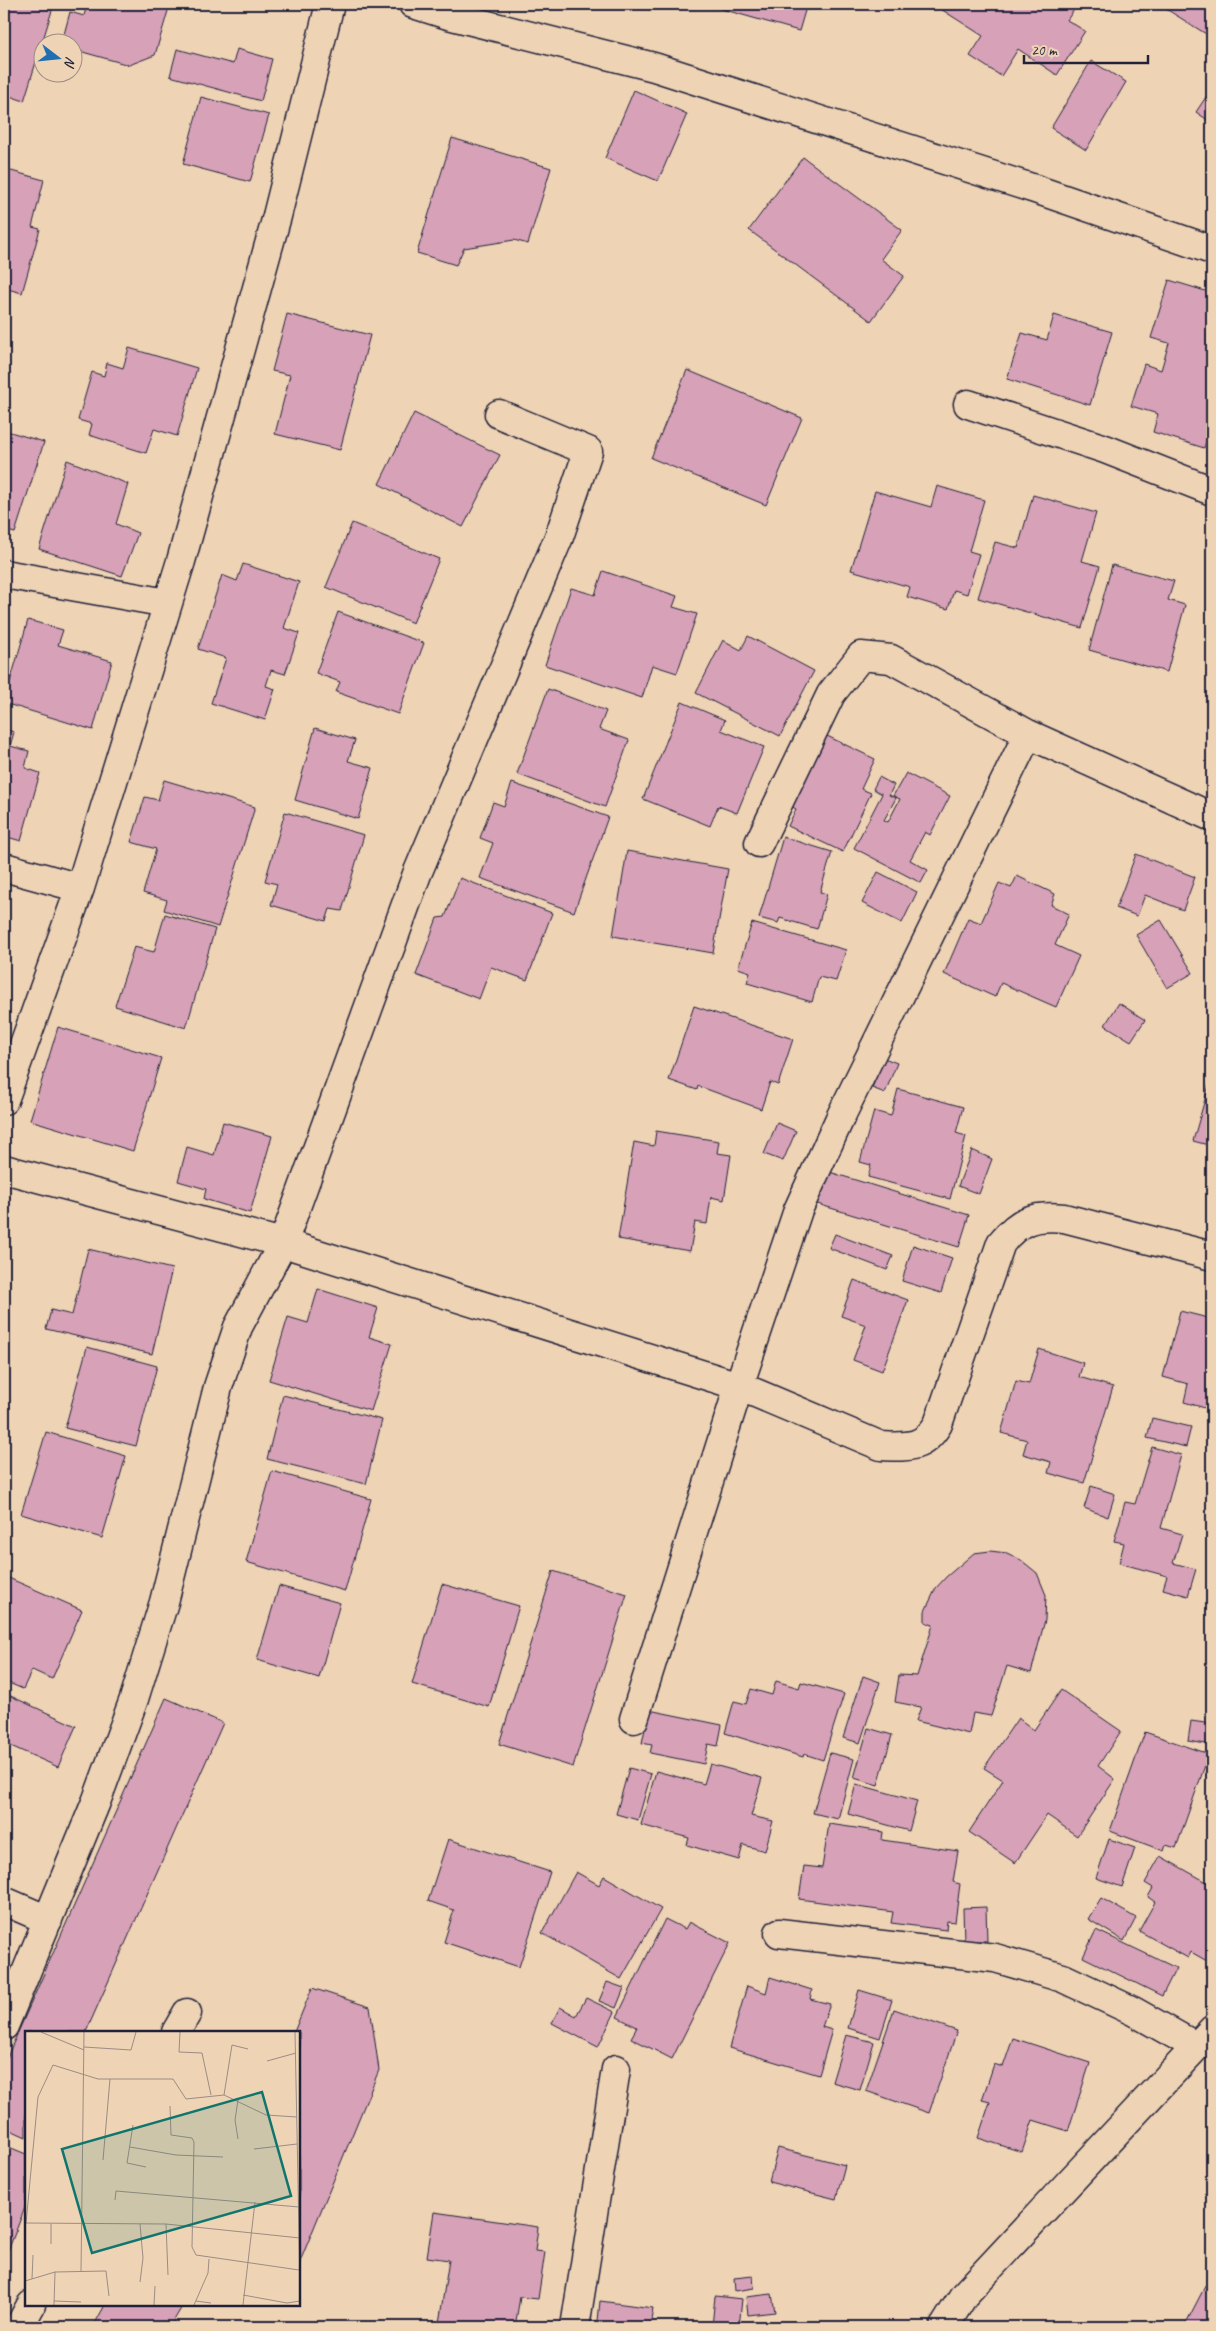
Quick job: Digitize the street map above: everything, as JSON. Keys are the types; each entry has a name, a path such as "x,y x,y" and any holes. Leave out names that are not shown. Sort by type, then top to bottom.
{"street":[{"path":"4,1100 80,888 167,604 208,466 272,234 330,4"},
{"path":"413,4 448,15 654,67 1035,189 1212,250"},
{"path":"968,404 1105,450 1212,491"},
{"path":"4,2026 96,1802 134,1699 164,1602 218,1388 238,1327 283,1243 417,874 559,538 588,451 498,414"},
{"path":"4,574 167,604"},
{"path":"759,843 831,694 861,656 891,659 1028,734 1212,817"},
{"path":"634,1718 739,1386 798,1210 845,1107 1028,734"},
{"path":"4,867 80,888"},
{"path":"4,1169 283,1243 739,1386 881,1446 906,1447 923,1442 932,1435 938,1424 1002,1244 1012,1229 1027,1220 1050,1216 1064,1218 1212,1256"},
{"path":"4,1901 48,1920"},
{"path":"779,1933 995,1958 1063,1978 1133,2011 1205,2039 964,2295 944,2327"},
{"path":"575,2327 616,2069"},
{"path":"19,2327 30,2306"}],"building":[{"path":"4,4 54,4 45,32 32,32 32,75 24,101 4,94"},
{"path":"87,4 170,4 155,55 129,65 82,52 82,32 65,32 70,12 84,16"},
{"path":"704,4 807,4 799,31"},
{"path":"933,4 1078,4 1067,20 1085,31 1057,75 1018,49 1001,76 970,56 983,36"},
{"path":"1158,4 1212,4 1211,37"},
{"path":"177,49 233,64 237,49 272,59 261,101 170,76"},
{"path":"1091,61 1126,82 1086,150 1051,128"},
{"path":"1212,88 1212,123 1196,112"},
{"path":"634,90 687,114 658,181 605,158"},
{"path":"201,97 269,115 250,182 183,164"},
{"path":"452,138 551,168 528,244 514,240 464,248 456,265 417,253"},
{"path":"803,157 902,230 881,259 904,276 871,321 749,230"},
{"path":"4,169 44,180 32,227 40,229 22,293 4,288"},
{"path":"1169,280 1212,293 1212,328 1209,337 1212,338 1212,422 1204,448 1153,432 1158,414 1131,406 1144,364 1161,370 1169,343 1151,338"},
{"path":"287,314 370,335 340,450 275,434 290,375 272,371"},
{"path":"1054,315 1112,332 1090,405 1007,379 1022,333 1047,340"},
{"path":"129,348 197,368 177,436 154,429 146,453 89,435 92,424 78,420 92,372 104,376 107,363 123,368"},
{"path":"687,370 802,418 766,505 651,458"},
{"path":"414,413 500,455 463,527 379,484"},
{"path":"7,431 44,442 15,533 4,530 4,432"},
{"path":"67,460 128,484 116,524 138,533 122,576 39,549"},
{"path":"937,486 984,500 969,551 979,554 967,594 954,590 948,609 907,597 910,587 851,570 875,491 931,507"},
{"path":"1033,495 1096,513 1082,561 1100,566 1082,628 978,598 995,542 1018,548"},
{"path":"352,523 439,559 413,623 326,587"},
{"path":"243,564 299,582 284,628 299,633 285,674 271,670 266,686 275,689 265,720 211,703 226,658 198,649 222,575 237,581"},
{"path":"1112,565 1174,581 1168,600 1185,605 1167,672 1089,650"},
{"path":"603,571 677,596 673,607 697,614 677,673 652,665 642,698 545,665 571,588 595,595"},
{"path":"338,612 424,643 398,714 336,692 340,682 316,673"},
{"path":"28,620 63,630 58,645 112,661 93,730 4,703"},
{"path":"748,636 814,671 780,736 696,693 723,640 741,650"},
{"path":"548,689 606,711 599,729 629,740 605,807 517,774"},
{"path":"682,702 725,720 721,730 764,747 737,813 718,806 710,826 643,799"},
{"path":"315,728 355,740 348,761 373,768 358,819 295,800"},
{"path":"4,729 14,732 10,746 29,751 25,768 40,773 21,841 4,836"},
{"path":"823,734 875,759 861,789 871,793 843,852 788,826 796,809 789,805"},
{"path":"906,773 950,796 930,835 925,832 910,860 928,870 921,883 854,848 882,794 873,789 879,777 894,785 889,795 896,798 884,820 888,822 900,799 893,796"},
{"path":"164,780 255,807 218,927 164,910 167,900 143,893 156,849 131,842 145,797 158,800"},
{"path":"512,783 608,817 574,912 480,878 493,843 480,838 493,802 504,806"},
{"path":"285,812 364,835 342,911 330,909 326,921 271,905 277,884 265,881"},
{"path":"783,837 832,852 820,892 827,894 817,929 780,918 778,923 759,918"},
{"path":"627,851 728,869 713,953 613,936"},
{"path":"1136,854 1195,877 1183,910 1145,895 1137,916 1116,908"},
{"path":"878,872 917,892 902,923 862,903"},
{"path":"1017,876 1055,894 1051,905 1069,914 1055,945 1079,956 1056,1007 1001,983 995,997 944,974 968,918 981,923 999,883 1011,888"},
{"path":"460,878 552,913 527,980 491,967 479,999 416,975 437,918 445,917"},
{"path":"165,914 215,929 186,1028 115,1006 134,947 154,952"},
{"path":"1161,920 1193,973 1167,988 1136,935"},
{"path":"752,923 846,950 836,981 819,977 812,1002 747,983 750,972 738,968"},
{"path":"1119,1003 1145,1020 1131,1041 1105,1025"},
{"path":"694,1006 793,1039 778,1085 770,1082 761,1109 698,1086 697,1090 669,1080"},
{"path":"58,1027 161,1058 133,1151 30,1120"},
{"path":"884,1058 897,1063 885,1093 872,1088"},
{"path":"1212,1078 1212,1146 1193,1141"},
{"path":"898,1089 963,1107 956,1133 966,1136 950,1199 868,1177 871,1165 860,1162 874,1111 891,1116"},
{"path":"223,1122 272,1136 250,1213 204,1199 206,1189 178,1181 187,1147 214,1155"},
{"path":"777,1123 796,1131 783,1161 764,1154"},
{"path":"656,1131 719,1141 717,1153 731,1155 724,1200 711,1197 707,1224 695,1222 690,1251 618,1239 634,1142 654,1146"},
{"path":"972,1150 992,1159 979,1194 958,1186"},
{"path":"823,1170 969,1215 959,1247 814,1203"},
{"path":"835,1234 893,1256 887,1270 829,1248"},
{"path":"913,1245 952,1258 941,1293 902,1281"},
{"path":"88,1249 172,1269 152,1354 46,1329 51,1310 72,1315"},
{"path":"854,1280 908,1300 882,1371 853,1360 866,1325 841,1316"},
{"path":"318,1289 378,1308 369,1337 392,1344 371,1411 269,1380 288,1317 308,1323"},
{"path":"1180,1311 1212,1319 1212,1410 1184,1402 1188,1384 1163,1377"},
{"path":"87,1347 157,1366 136,1446 65,1428"},
{"path":"1039,1349 1083,1363 1079,1377 1113,1387 1084,1483 1048,1473 1051,1462 1023,1454 1027,1440 1001,1433 1016,1381 1029,1384"},
{"path":"283,1395 382,1420 366,1484 267,1459"},
{"path":"1152,1418 1191,1427 1186,1447 1147,1438"},
{"path":"46,1432 126,1456 102,1538 21,1514"},
{"path":"1152,1447 1181,1455 1161,1528 1182,1534 1173,1563 1196,1569 1188,1596 1163,1589 1167,1576 1119,1563 1124,1543 1114,1541 1125,1502 1135,1504"},
{"path":"272,1471 371,1499 345,1591 246,1562"},
{"path":"1091,1486 1115,1494 1108,1517 1084,1508"},
{"path":"990,1551 1007,1553 1021,1560 1037,1573 1046,1595 1045,1620 1031,1673 1007,1666 991,1716 973,1713 969,1734 916,1721 921,1707 895,1702 899,1675 917,1676 933,1625 925,1622 925,1611 936,1588 946,1577 974,1553"},
{"path":"553,1571 627,1594 573,1767 499,1744"},
{"path":"4,1576 82,1610 52,1679 32,1670 23,1689 4,1681"},
{"path":"442,1584 519,1606 489,1707 412,1684"},
{"path":"279,1586 340,1603 319,1678 257,1660"},
{"path":"863,1676 880,1682 860,1743 843,1738"},
{"path":"776,1681 799,1688 801,1682 844,1694 823,1760 804,1754 803,1757 725,1733 734,1701 746,1704 751,1689 772,1695"},
{"path":"1061,1690 1121,1731 1098,1766 1115,1779 1077,1836 1047,1815 1015,1863 969,1832 1003,1780 984,1768 1018,1718 1034,1730"},
{"path":"4,1693 76,1726 58,1767 4,1743"},
{"path":"166,1698 223,1723 86,2031 25,2031 25,2137 4,2127 4,2064"},
{"path":"649,1710 722,1725 718,1746 708,1744 704,1764 650,1753 652,1745 642,1743"},
{"path":"1191,1721 1212,1724 1212,1745 1188,1741"},
{"path":"868,1728 892,1735 878,1785 854,1778"},
{"path":"1145,1732 1209,1754 1176,1848 1166,1845 1164,1851 1110,1831"},
{"path":"830,1753 854,1759 838,1819 813,1813"},
{"path":"710,1764 762,1778 751,1816 773,1821 765,1851 743,1845 739,1860 687,1845 689,1838 641,1825 656,1771 704,1784"},
{"path":"629,1768 651,1774 638,1820 616,1814"},
{"path":"856,1784 917,1801 909,1831 848,1814"},
{"path":"829,1824 883,1832 882,1840 958,1851 953,1882 960,1884 955,1922 947,1921 946,1930 891,1923 893,1912 799,1899 804,1866 822,1868"},
{"path":"448,1839 550,1872 519,1967 444,1942 454,1910 428,1901"},
{"path":"1109,1839 1135,1848 1122,1887 1096,1878"},
{"path":"1160,1856 1212,1885 1212,1952 1207,1961 1191,1952 1188,1958 1139,1931 1155,1902 1148,1897 1153,1888 1145,1883"},
{"path":"576,1872 599,1885 604,1876 661,1909 621,1979 542,1933"},
{"path":"1101,1898 1136,1918 1124,1941 1088,1919"},
{"path":"986,1907 987,1941 964,1941 963,1908"},
{"path":"665,1919 685,1929 689,1922 730,1943 672,2059 631,2038 637,2027 617,2017"},
{"path":"1096,1930 1176,1968 1162,1996 1083,1957"},
{"path":"770,1977 812,1990 810,1999 830,2004 822,2027 832,2030 819,2075 729,2048 747,1986 766,1993"},
{"path":"607,1982 624,1988 616,2008 599,2001"},
{"path":"312,1988 370,2007 379,2070 300,2262 300,2031 294,2031"},
{"path":"859,1990 892,2000 880,2038 848,2028"},
{"path":"586,1998 615,2012 598,2047 552,2023 560,2007 576,2016"},
{"path":"894,2009 957,2031 929,2113 866,2091"},
{"path":"846,2035 874,2042 860,2090 832,2082"},
{"path":"1013,2038 1090,2063 1068,2131 1033,2120 1022,2152 978,2138 990,2102 982,2100 994,2064 1003,2067"},
{"path":"4,2145 25,2154 25,2208 4,2261"},
{"path":"778,2148 845,2165 836,2199 769,2182"},
{"path":"434,2212 538,2227 535,2251 545,2252 538,2299 520,2297 515,2327 466,2327 439,2323 449,2260 427,2257"},
{"path":"1212,2273 1212,2327 1184,2327"},
{"path":"753,2276 754,2288 735,2291 734,2278"},
{"path":"772,2294 775,2312 748,2315 746,2297"},
{"path":"715,2296 742,2299 739,2327 712,2327"},
{"path":"600,2301 653,2308 650,2327 593,2327 594,2321 598,2321"},
{"path":"104,2306 182,2306 170,2327 93,2327"},
{"path":"752,2321 767,2325 766,2327 751,2327"}]}
